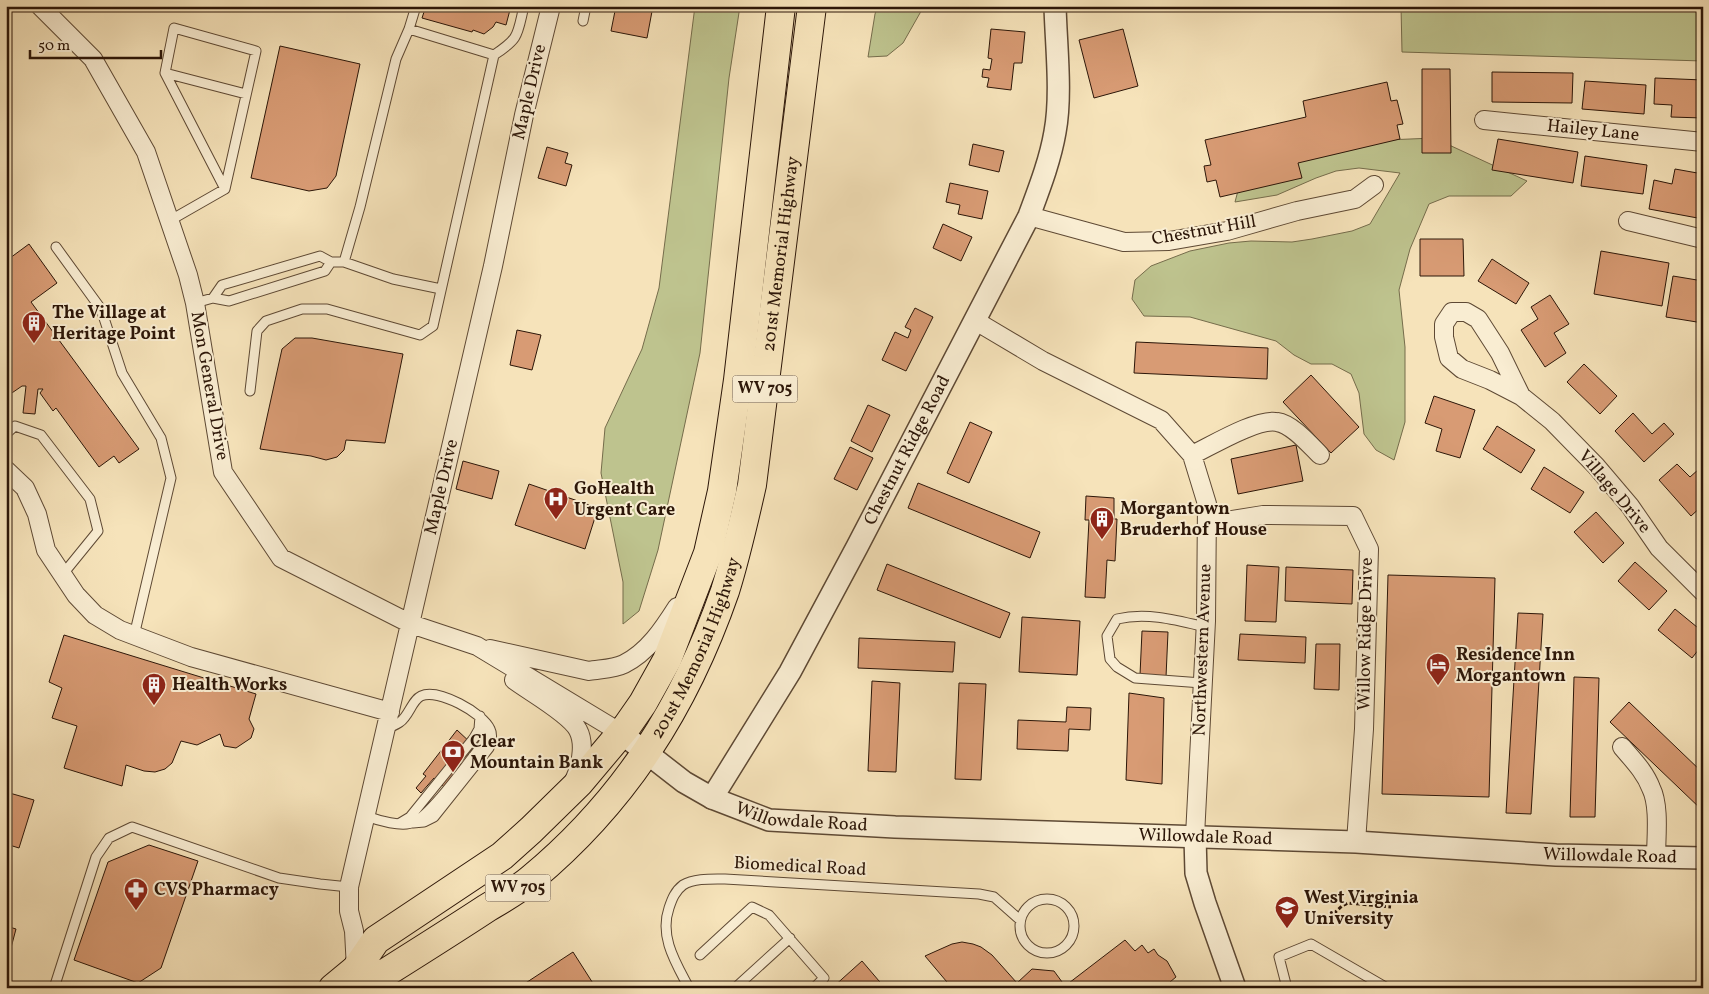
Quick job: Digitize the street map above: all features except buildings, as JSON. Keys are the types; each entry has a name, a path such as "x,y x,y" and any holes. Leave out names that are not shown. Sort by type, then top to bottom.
{"main road":[{"name":"201st Memorial Highway","path":"621,733 643,703 667,660 708,552 722,491 738,380 781,6"},
{"name":"201st Memorial Highway","path":"648,752 682,693 703,648 725,590 741,534 752,485 812,6"},
{"name":"WV 705","path":"359,975 376,940 502,856 579,783 621,733"},
{"name":"WV 705","path":"333,988 359,975 382,975 530,880 584,832 618,792 648,752"}],"street":[{"name":"Mon General Drive","path":"40,6 93,60 146,152 188,276 195,303 224,472 281,558 411,624 477,646 621,733"},
{"name":"Maple Drive","path":"359,975 354,931 349,911 349,886 493,266 524,115 551,6"},
{"name":"Chestnut Ridge Road","path":"712,798 790,672 1029,216 1049,159 1056,131 1055,6"},
{"name":"Hailey Lane","path":"1484,120 1703,142"},
{"name":"Chestnut Hill","path":"1029,216 1124,242 1169,241 1227,231 1297,211 1355,199 1374,185"},
{"path":"1628,221 1703,239"},
{"name":"Village Drive","path":"1521,396 1500,353 1478,319 1466,312 1452,312 1444,324 1444,337 1449,358 1462,369 1490,380 1521,396 1552,421 1596,466 1630,506 1659,548 1703,592"},
{"name":"Northwestern Avenue","path":"974,320 1042,361 1160,420 1192,455 1207,504 1205,626 1195,836"},
{"path":"1192,455 1255,425 1278,422 1294,429 1320,455"},
{"path":"6,470 25,488 37,514 46,550 76,595 95,615 120,630 192,657 388,720"},
{"name":"Willow Ridge Drive","path":"1207,524 1264,515 1353,516 1369,549 1364,729 1356,842"},
{"path":"477,646 589,670 623,664 642,652 663,630 708,552"},
{"path":"477,646 507,675 564,715 578,730 582,742 581,758 576,777 566,796"},
{"path":"621,733 648,752 684,782 712,798"},
{"path":"1622,747 1641,770 1652,789 1656,807 1656,858"},
{"name":"Willowdale Road","path":"712,798 769,820 895,827 1356,842 1556,855 1703,858"},
{"path":"1195,836 1196,873 1235,988"}],"lane":[{"path":"344,262 360,207 396,59 410,29 416,6"},
{"path":"250,391 257,331 266,321 302,309 327,309 420,335 433,326 494,56 510,45 516,37 524,6"},
{"path":"583,21 586,6"},
{"path":"170,221 225,188 256,51 174,28 165,73 225,188"},
{"path":"410,29 494,56"},
{"path":"165,73 246,94"},
{"path":"56,247 101,309 122,373 161,438 171,478 134,636"},
{"path":"212,298 222,286 320,256 331,262 344,262 393,279 441,289"},
{"path":"195,303 212,298 229,301 325,271 331,262"},
{"path":"6,434 15,426 41,435 90,499 98,531 63,574"},
{"path":"1202,683 1135,678 1117,667 1110,659 1107,636 1117,619 1126,617 1161,616 1205,626"},
{"path":"366,816 382,822 413,823 428,812 483,744 487,729 483,719 447,699 426,694 419,696 400,722 388,720"},
{"path":"399,823 410,817 474,738 483,719"},
{"path":"56,983 96,858 109,838 132,827 278,878 349,886"},
{"name":"Biomedical Road","path":"689,988 672,955 666,934 667,914 672,897 684,885 701,880 725,879 979,894 994,897 1020,920"},
{"path":"1054,899 1062,903 1072,916 1073,934 1062,949 1044,953 1035,951 1028,946 1023,938 1020,930 1020,920 1023,912 1036,900 1054,899"},
{"path":"700,955 752,907 769,914 824,978 814,988"},
{"path":"735,988 790,938"},
{"path":"1287,988 1279,957 1311,944 1387,988"}],"path":[{"path":"1329,918 1348,903 1391,907"}],"green space":[{"path":"695,6 740,6 729,78 700,353 658,550 639,611 623,624 623,582 601,473 605,428 642,349 659,288"},
{"path":"878,6 924,6 903,43 887,56 868,57 875,14"},
{"path":"1401,6 1703,6 1703,61 1402,52"},
{"path":"1434,138 1527,181 1511,196 1449,196 1429,204 1410,249 1399,290 1405,347 1405,422 1394,460 1376,450 1364,434 1359,393 1351,374 1332,364 1311,364 1294,355 1276,341 1190,317 1144,316 1132,299 1135,280 1151,266 1190,251 1229,243 1251,241 1292,242 1312,239 1352,231 1370,224 1400,173 1359,168 1336,171 1277,195 1235,202 1240,183 1280,167 1386,140"}],"place":[{"name":"The Village at Heritage Point","path":"34,344"},
{"name":"GoHealth Urgent Care","path":"556,520"},
{"name":"Morgantown Bruderhof House","path":"1102,540"},
{"name":"Residence Inn Morgantown","path":"1438,686"},
{"name":"Health Works","path":"154,706"},
{"name":"Clear Mountain Bank","path":"453,773"},
{"name":"CVS Pharmacy","path":"136,911"},
{"name":"West Virginia University","path":"1287,929"}]}
